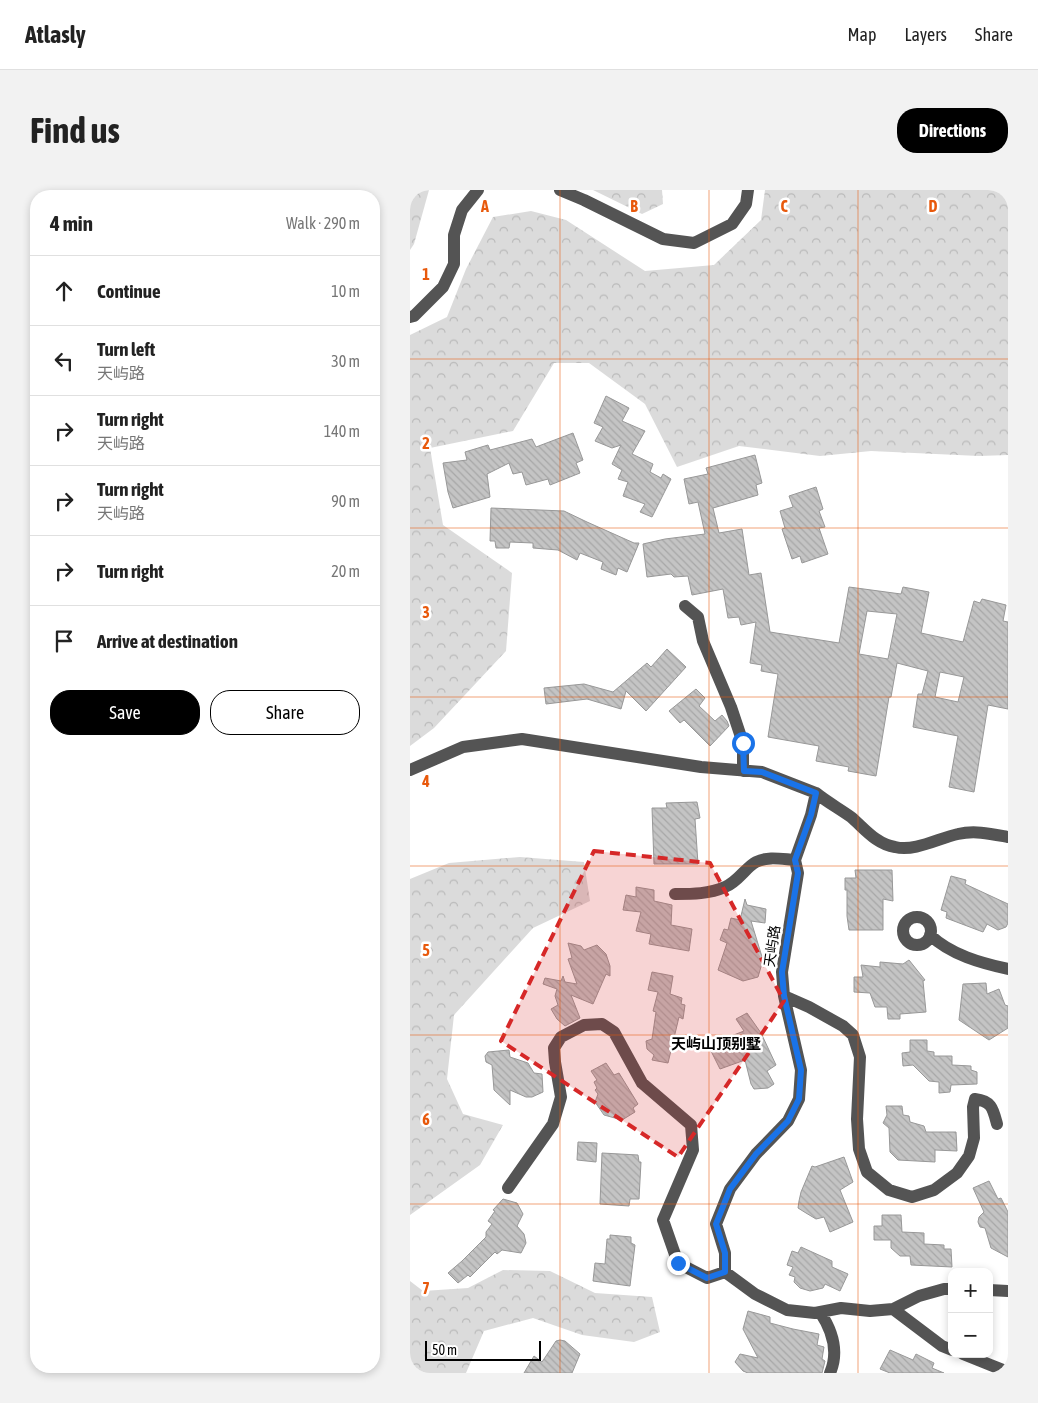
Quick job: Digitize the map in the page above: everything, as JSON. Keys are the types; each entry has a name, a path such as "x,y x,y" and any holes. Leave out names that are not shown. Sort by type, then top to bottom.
{"street":[{"path":"410,317 414,316 443,287 454,264 454,235 462,210 478,190"},
{"path":"560,190 663,239 694,243 732,224 746,204 748,190"},
{"path":"685,606 698,618 703,641 731,707 743,743 744,771"},
{"path":"410,770 463,747 522,739 701,767 762,772 816,793 850,817 877,840 896,848 917,847 960,833 983,832 1008,837"},
{"name":"天屿路","path":"725,1272 725,1253 716,1224 730,1189 756,1154 788,1121 799,1099 801,1070 784,996 782,972 798,873 795,860 811,815 816,793"},
{"path":"675,894 706,893 727,886 755,863 772,858 795,860"},
{"path":"930,936 960,954 984,964 1008,969"},
{"path":"784,996 844,1026 853,1035 860,1057 857,1119 859,1149 867,1172 889,1190 912,1197 934,1190 957,1173 969,1156 974,1138 973,1108 975,1100 984,1100 992,1108 997,1124"},
{"path":"508,1188 553,1124 561,1097 554,1048 561,1037 584,1025 602,1024 614,1032 642,1083 691,1125 693,1150 662,1220 678,1263 707,1278 725,1272 755,1294 786,1310 815,1313 842,1308 870,1311 893,1309 919,1296 948,1289"},
{"path":"993,1290 1008,1291"},
{"path":"893,1309 942,1346 948,1348"},
{"path":"820,1312 828,1324 834,1346 834,1364 830,1373"},
{"path":"973,1358 1008,1372"}],"highlighted area":[{"path":"594,851 710,863 784,1001 678,1157 501,1041"}],"green space":[{"path":"410,190 429,190 414,244 410,250"},
{"path":"593,190 662,190 663,204 642,214"},
{"path":"765,190 1008,190 1008,455 979,456 871,451 820,456 739,446 677,467 645,404 589,363 554,363 513,431 430,448 443,525 512,573 506,651 434,728 410,746 410,335 447,317 466,269 493,217 531,211 566,220 645,271 714,265 761,220"},
{"path":"520,857 584,862 590,901 533,928 454,1015 447,1079 463,1114 503,1125 480,1165 410,1215 410,879 449,863"},
{"path":"503,1270 550,1271 595,1293 652,1297 660,1332 634,1342 582,1335 533,1318 484,1331 466,1373 410,1373 410,1281 423,1291 468,1288"}],"building":[{"path":"606,396 629,408 622,421 645,431 632,454 653,464 650,472 661,478 663,474 671,479 652,517 640,512 645,504 623,496 628,482 618,479 622,470 612,464 621,445 612,448 595,441 603,427 594,423"},
{"path":"573,433 583,460 576,463 580,473 550,485 548,479 526,485 522,472 513,474 509,463 487,474 490,497 453,508 443,463 467,460 465,452 488,445 490,450 532,439 536,447"},
{"path":"755,455 762,483 756,485 758,495 713,508 719,533 742,529 749,575 761,573 770,632 839,643 849,587 901,594 903,587 929,592 921,633 963,642 974,601 980,603 982,599 1006,605 1003,621 1008,622 1008,709 988,705 974,792 949,787 958,736 913,727 918,694 922,694 928,671 897,663 891,697 889,697 876,776 848,771 849,767 816,761 819,746 768,737 778,674 761,671 762,665 750,663 756,622 741,625 739,617 728,618 723,589 692,595 688,576 674,577 671,574 647,577 643,544 705,534 698,502 689,504 684,479 708,474 706,468","holes":["867,611 897,614 888,659 859,654","940,672 964,677 958,702 935,697"]},
{"path":"816,487 823,509 819,511 825,527 819,528 828,554 802,563 800,556 792,559 782,529 785,528 780,511 793,507 789,496"},
{"path":"491,508 564,511 634,543 639,543 627,572 618,568 616,575 601,569 603,562 580,553 577,560 558,550 533,548 533,543 510,542 509,548 496,548 495,541 490,541"},
{"path":"667,649 686,667 646,711 626,691 621,709 587,699 546,704 544,688 584,684 613,692 647,663 651,667"},
{"path":"696,689 705,698 699,706 715,721 722,715 729,726 710,746 684,720 680,723 669,711"},
{"path":"697,802 700,818 695,819 698,864 654,864 652,808 667,808 666,803"},
{"path":"855,870 892,870 893,901 883,899 883,930 849,930 845,878 856,878"},
{"path":"951,876 966,880 965,884 1008,904 1008,923 1006,927 998,930 987,924 983,932 946,918 947,912 941,910"},
{"path":"636,887 654,890 654,901 672,905 671,925 692,929 689,951 649,944 651,934 636,931 641,912 623,910 626,895 636,897"},
{"path":"745,899 747,905 766,909 765,923 751,921 763,960 758,977 743,981 718,970 727,943 720,940 724,929 728,930 731,918 740,920"},
{"path":"568,943 581,946 584,950 597,945 606,954 610,966 610,976 606,974 593,1004 571,995 580,1018 565,1026 557,1019 551,1009 558,1005 555,996 557,989 543,984 545,978 561,981 563,976 565,982 577,984 568,959 572,958"},
{"path":"909,960 925,980 923,981 926,1012 900,1014 900,1019 888,1019 887,1007 875,1007 870,993 854,992 854,977 863,977 861,965 880,967 880,962 903,964"},
{"path":"652,972 673,976 670,994 682,998 681,1004 685,1005 683,1019 679,1017 668,1063 652,1060 654,1055 647,1049 646,1041 652,1039 656,1012 653,1011 658,992 648,990"},
{"path":"986,983 987,994 999,989 1005,1005 1008,1006 1008,1028 989,1040 959,1020 963,984"},
{"path":"747,1013 761,1033 776,1065 767,1071 774,1084 768,1088 754,1089 745,1060 720,1069 708,1045 744,1031 736,1019"},
{"path":"910,1040 927,1040 927,1051 934,1052 934,1056 952,1056 952,1065 971,1066 971,1070 977,1072 977,1084 951,1085 950,1092 939,1093 939,1082 929,1081 913,1065 903,1066 902,1053 910,1052"},
{"path":"509,1050 510,1057 528,1063 534,1073 542,1074 543,1092 532,1097 526,1097 510,1090 510,1105 494,1090 492,1065 486,1062 485,1056 488,1052"},
{"path":"606,1063 614,1075 619,1073 638,1104 633,1108 635,1112 622,1120 604,1115 595,1102 598,1094 595,1090 597,1088 594,1082 597,1080 591,1071"},
{"path":"886,1106 902,1106 903,1115 909,1116 910,1122 924,1126 926,1132 956,1132 957,1151 935,1150 935,1162 898,1160 890,1152 889,1128 883,1123 887,1115"},
{"path":"578,1142 597,1143 596,1162 577,1160"},
{"path":"602,1153 638,1155 639,1162 641,1162 639,1199 630,1199 629,1206 600,1204"},
{"path":"844,1157 853,1182 840,1190 853,1222 830,1232 824,1217 816,1219 798,1208 799,1201 812,1166 815,1167"},
{"path":"989,1181 998,1199 1001,1198 1008,1212 1008,1257 991,1248 985,1228 980,1227 978,1222 979,1217 984,1212 973,1188"},
{"path":"503,1199 517,1203 523,1214 517,1226 524,1234 526,1243 521,1253 502,1250 497,1254 495,1252 470,1277 468,1275 458,1283 448,1273 486,1237 486,1232 492,1224 488,1221 495,1211 493,1210"},
{"path":"882,1215 901,1215 902,1232 924,1233 924,1244 944,1245 944,1249 951,1249 952,1267 911,1265 910,1256 900,1256 891,1248 891,1240 874,1240 874,1226 882,1226"},
{"path":"610,1235 631,1237 631,1243 635,1245 630,1286 593,1281 595,1263 605,1264 607,1239 610,1239"},
{"path":"801,1247 832,1261 832,1267 848,1274 840,1291 825,1284 823,1288 810,1291 800,1288 794,1282 795,1277 789,1275 793,1267 787,1265 792,1251 798,1253"},
{"path":"748,1311 770,1317 770,1323 819,1334 817,1345 824,1347 822,1359 825,1361 822,1373 748,1373 743,1371 735,1362 740,1354 758,1358 743,1329"},
{"path":"556,1341 565,1341 580,1354 572,1373 524,1373 534,1356 542,1362"},
{"path":"890,1350 913,1360 916,1354 934,1363 932,1368 944,1373 890,1373 880,1369"}],"district":[{"name":"天屿山顶别墅","path":"716,1043"}],"route":[{"path":"678,1263 707,1278 725,1272 725,1253 716,1224 730,1189 756,1154 788,1121 799,1099 801,1070 784,996 782,972 798,873 795,860 811,815 816,793 762,772 744,771 743,743"}]}
